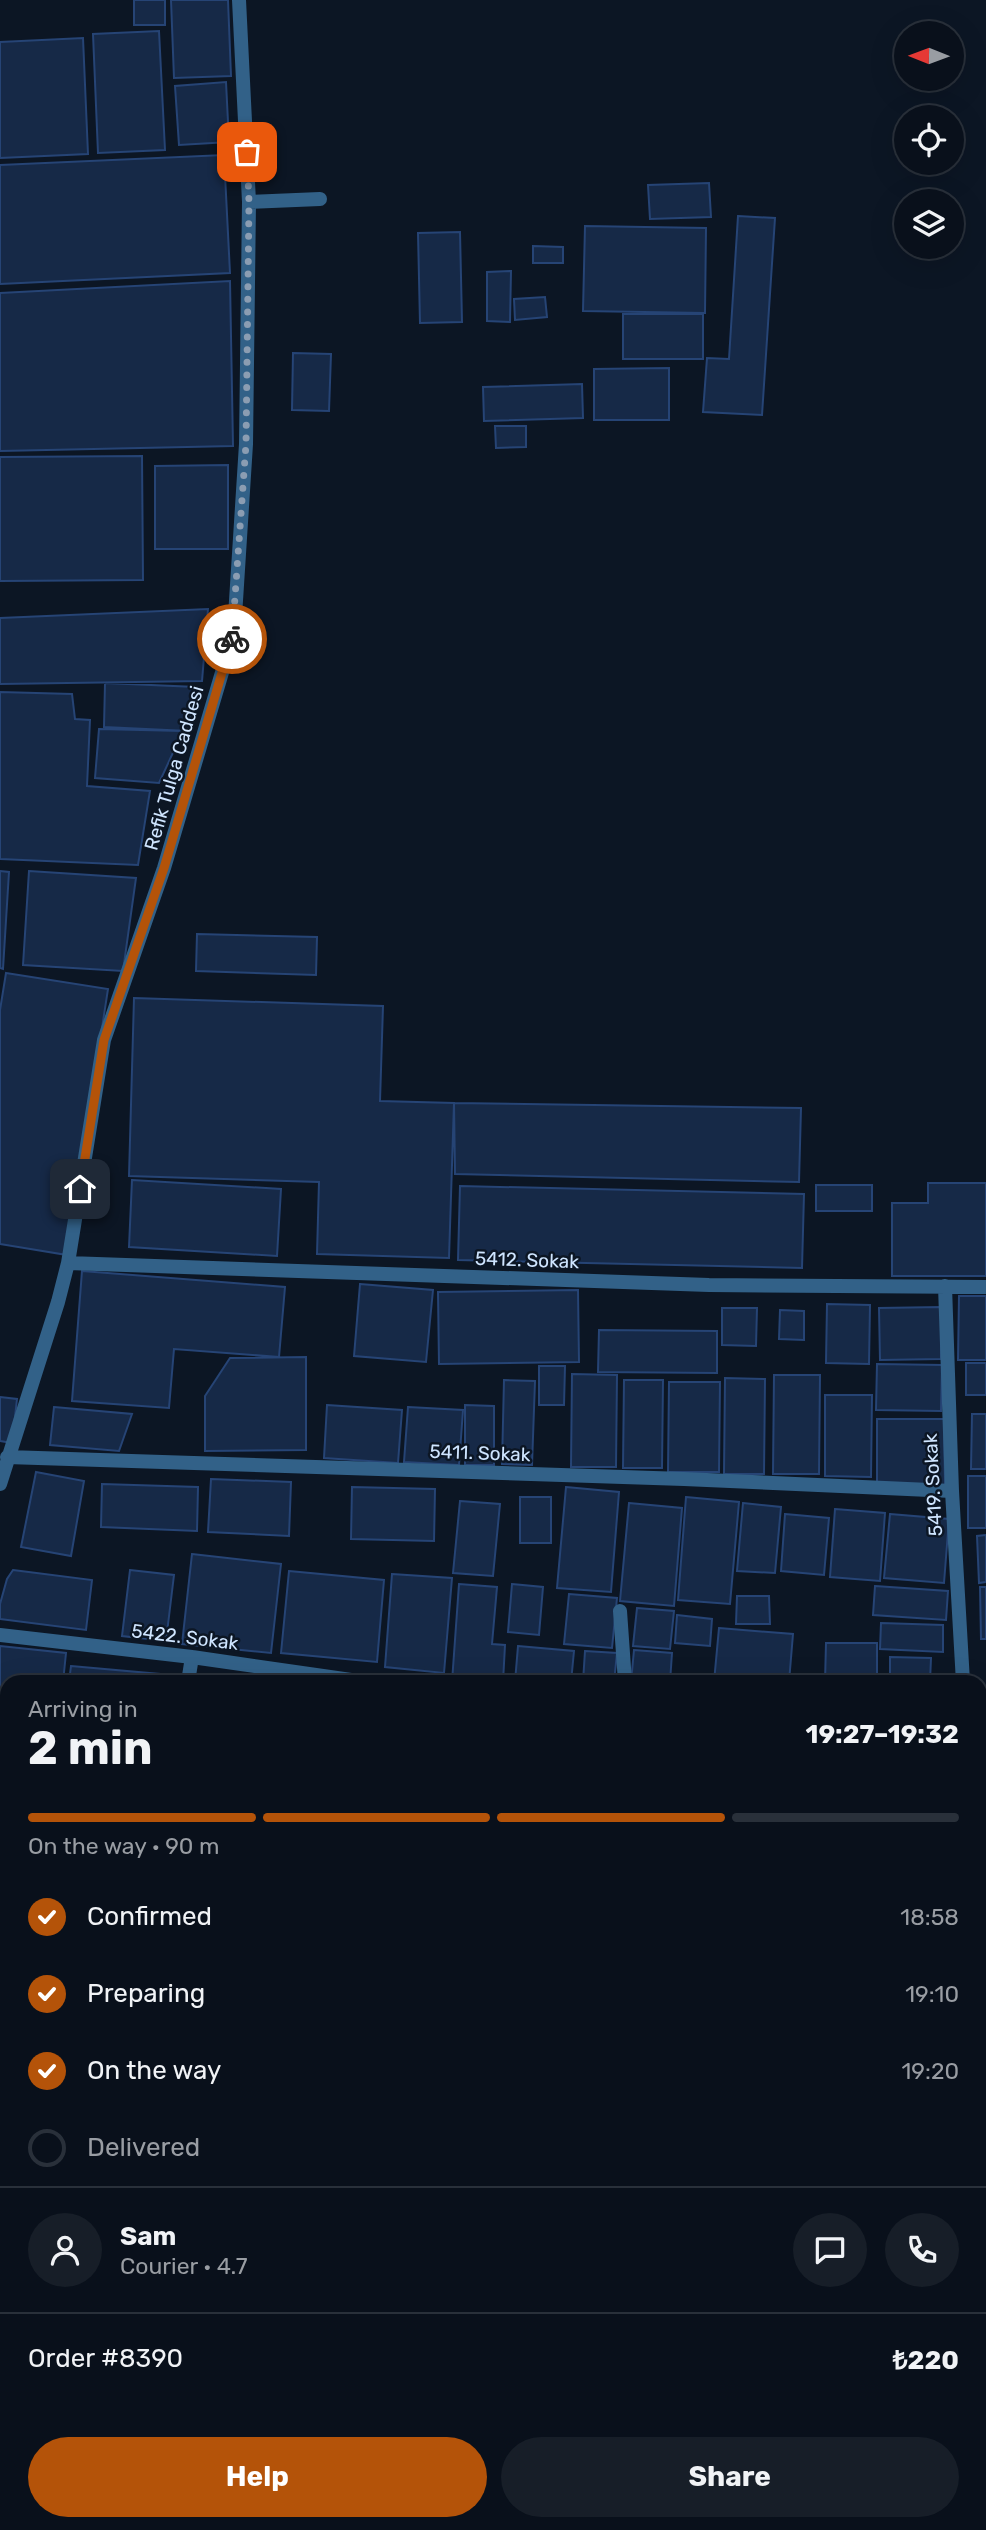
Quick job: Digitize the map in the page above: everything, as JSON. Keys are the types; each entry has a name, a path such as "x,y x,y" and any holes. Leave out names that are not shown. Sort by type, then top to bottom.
{"street":[{"name":"Refik Tulga Caddesi","path":"0,1484 68,1263 104,1040 164,868 234,632 246,444 249,202 239,0"},
{"path":"249,202 320,199"},
{"name":"5412. Sokak","path":"68,1263 709,1285 986,1287"},
{"name":"5419. Sokak","path":"945,1286 952,1491 963,1675"},
{"name":"5411. Sokak","path":"7,1457 684,1479 952,1491"},
{"path":"620,1611 625,1675"},
{"name":"5422. Sokak","path":"0,1635 192,1657 317,1675"},
{"path":"189,1675 192,1657"}],"building":[{"path":"134,0 165,0 165,25 134,25"},
{"path":"171,0 228,0 231,76 174,78"},
{"path":"159,31 165,150 98,153 93,34"},
{"path":"83,38 88,154 0,158 0,42"},
{"path":"226,82 229,142 179,145 175,86"},
{"path":"224,155 230,273 0,284 0,165"},
{"path":"709,183 711,217 650,219 648,185"},
{"path":"738,216 775,218 762,415 703,412 707,358 729,359"},
{"path":"585,226 706,228 705,313 583,311"},
{"path":"460,232 462,322 420,323 418,233"},
{"path":"533,246 563,247 563,263 533,263"},
{"path":"511,271 510,322 487,321 487,272"},
{"path":"230,281 233,446 0,451 0,293"},
{"path":"545,297 547,317 515,320 514,299"},
{"path":"623,314 703,314 703,359 623,359"},
{"path":"293,353 331,354 329,411 292,410"},
{"path":"669,368 669,420 594,420 594,369"},
{"path":"582,384 583,418 484,421 483,387"},
{"path":"495,426 526,426 526,447 496,448"},
{"path":"142,456 143,580 0,581 0,457"},
{"path":"228,465 228,549 155,549 155,466"},
{"path":"208,609 202,681 0,684 0,618"},
{"path":"105,683 196,687 188,731 104,727"},
{"path":"0,692 72,694 75,719 90,720 87,786 150,791 138,865 0,859"},
{"path":"99,729 183,731 159,783 95,778"},
{"path":"0,871 9,872 3,969 0,968"},
{"path":"29,871 136,878 123,971 23,965"},
{"path":"197,934 317,937 316,975 196,971"},
{"path":"6,973 108,989 67,1255 0,1244 0,1010"},
{"path":"134,998 383,1006 380,1101 454,1103 449,1258 317,1254 319,1182 129,1176"},
{"path":"454,1103 801,1108 799,1182 455,1174"},
{"path":"132,1180 281,1189 277,1256 129,1247"},
{"path":"928,1183 986,1183 986,1276 892,1276 892,1203 928,1203"},
{"path":"816,1185 872,1185 872,1211 816,1211"},
{"path":"460,1186 804,1194 802,1268 458,1260"},
{"path":"82,1271 285,1287 279,1357 174,1349 169,1408 72,1401"},
{"path":"360,1284 433,1290 426,1362 354,1356"},
{"path":"578,1290 579,1362 439,1364 438,1292"},
{"path":"959,1296 986,1296 986,1360 958,1360"},
{"path":"827,1304 870,1305 869,1364 826,1363"},
{"path":"941,1307 941,1359 880,1360 879,1308"},
{"path":"722,1308 757,1308 756,1346 722,1345"},
{"path":"780,1310 804,1311 804,1340 779,1339"},
{"path":"599,1330 717,1331 717,1373 598,1372"},
{"path":"306,1357 306,1450 205,1451 205,1396 230,1358"},
{"path":"966,1363 986,1363 986,1395 966,1395"},
{"path":"877,1364 942,1365 941,1411 876,1410"},
{"path":"539,1366 565,1366 564,1405 539,1405"},
{"path":"572,1374 617,1375 616,1467 571,1467"},
{"path":"774,1375 820,1375 819,1474 773,1474"},
{"path":"725,1378 765,1379 764,1474 724,1474"},
{"path":"504,1380 535,1381 532,1465 502,1464"},
{"path":"624,1380 663,1380 662,1468 623,1468"},
{"path":"669,1382 720,1382 719,1472 668,1472"},
{"path":"825,1395 872,1395 871,1477 825,1476"},
{"path":"0,1397 17,1399 12,1443 0,1441"},
{"path":"327,1405 402,1410 398,1463 324,1458"},
{"path":"465,1405 494,1406 494,1465 465,1465"},
{"path":"54,1407 132,1414 119,1451 50,1445"},
{"path":"408,1407 463,1410 459,1465 404,1462"},
{"path":"972,1414 986,1414 986,1469 971,1469"},
{"path":"877,1419 944,1419 945,1485 877,1485"},
{"path":"36,1472 84,1481 71,1556 21,1547"},
{"path":"968,1476 986,1476 986,1528 968,1528"},
{"path":"211,1479 291,1482 289,1536 208,1532"},
{"path":"102,1484 198,1487 197,1531 101,1527"},
{"path":"352,1487 435,1489 434,1541 351,1539"},
{"path":"566,1487 619,1492 611,1592 557,1588"},
{"path":"520,1497 551,1497 551,1543 520,1543"},
{"path":"686,1497 739,1502 730,1604 678,1600"},
{"path":"460,1501 500,1504 493,1576 453,1573"},
{"path":"629,1503 682,1508 674,1606 620,1601"},
{"path":"743,1503 781,1507 775,1573 737,1571"},
{"path":"835,1509 885,1513 880,1581 830,1577"},
{"path":"785,1514 829,1518 824,1575 781,1571"},
{"path":"890,1514 949,1519 944,1583 884,1578"},
{"path":"986,1535 986,1582 979,1583 977,1536"},
{"path":"192,1554 281,1564 271,1653 182,1644"},
{"path":"13,1570 92,1580 86,1630 0,1619 0,1604 7,1579"},
{"path":"130,1570 174,1575 166,1641 122,1636"},
{"path":"289,1571 384,1580 377,1662 281,1653"},
{"path":"392,1574 452,1578 444,1673 385,1667"},
{"path":"459,1584 497,1587 492,1644 505,1645 503,1675 452,1675"},
{"path":"512,1584 543,1587 539,1635 508,1632"},
{"path":"875,1586 948,1591 946,1620 873,1615"},
{"path":"980,1587 986,1587 986,1639 981,1639"},
{"path":"569,1594 617,1598 612,1648 564,1644"},
{"path":"737,1596 769,1596 770,1624 736,1624"},
{"path":"637,1608 674,1611 670,1649 633,1646"},
{"path":"677,1615 712,1619 710,1646 675,1643"},
{"path":"881,1623 943,1625 943,1652 880,1649"},
{"path":"719,1628 793,1634 790,1675 715,1675"},
{"path":"826,1643 877,1643 877,1675 825,1675"},
{"path":"0,1646 66,1653 64,1675 0,1675"},
{"path":"518,1646 574,1651 572,1675 516,1675"},
{"path":"634,1650 672,1653 670,1675 632,1675"},
{"path":"585,1651 617,1653 615,1675 583,1675"},
{"path":"890,1657 931,1658 930,1675 890,1675"},
{"path":"71,1666 171,1675 70,1675"}],"way so far":[{"path":"232,639 246,444 249,202 247,152"}],"route":[{"path":"80,1189 104,1040 164,868 232,639"}]}
